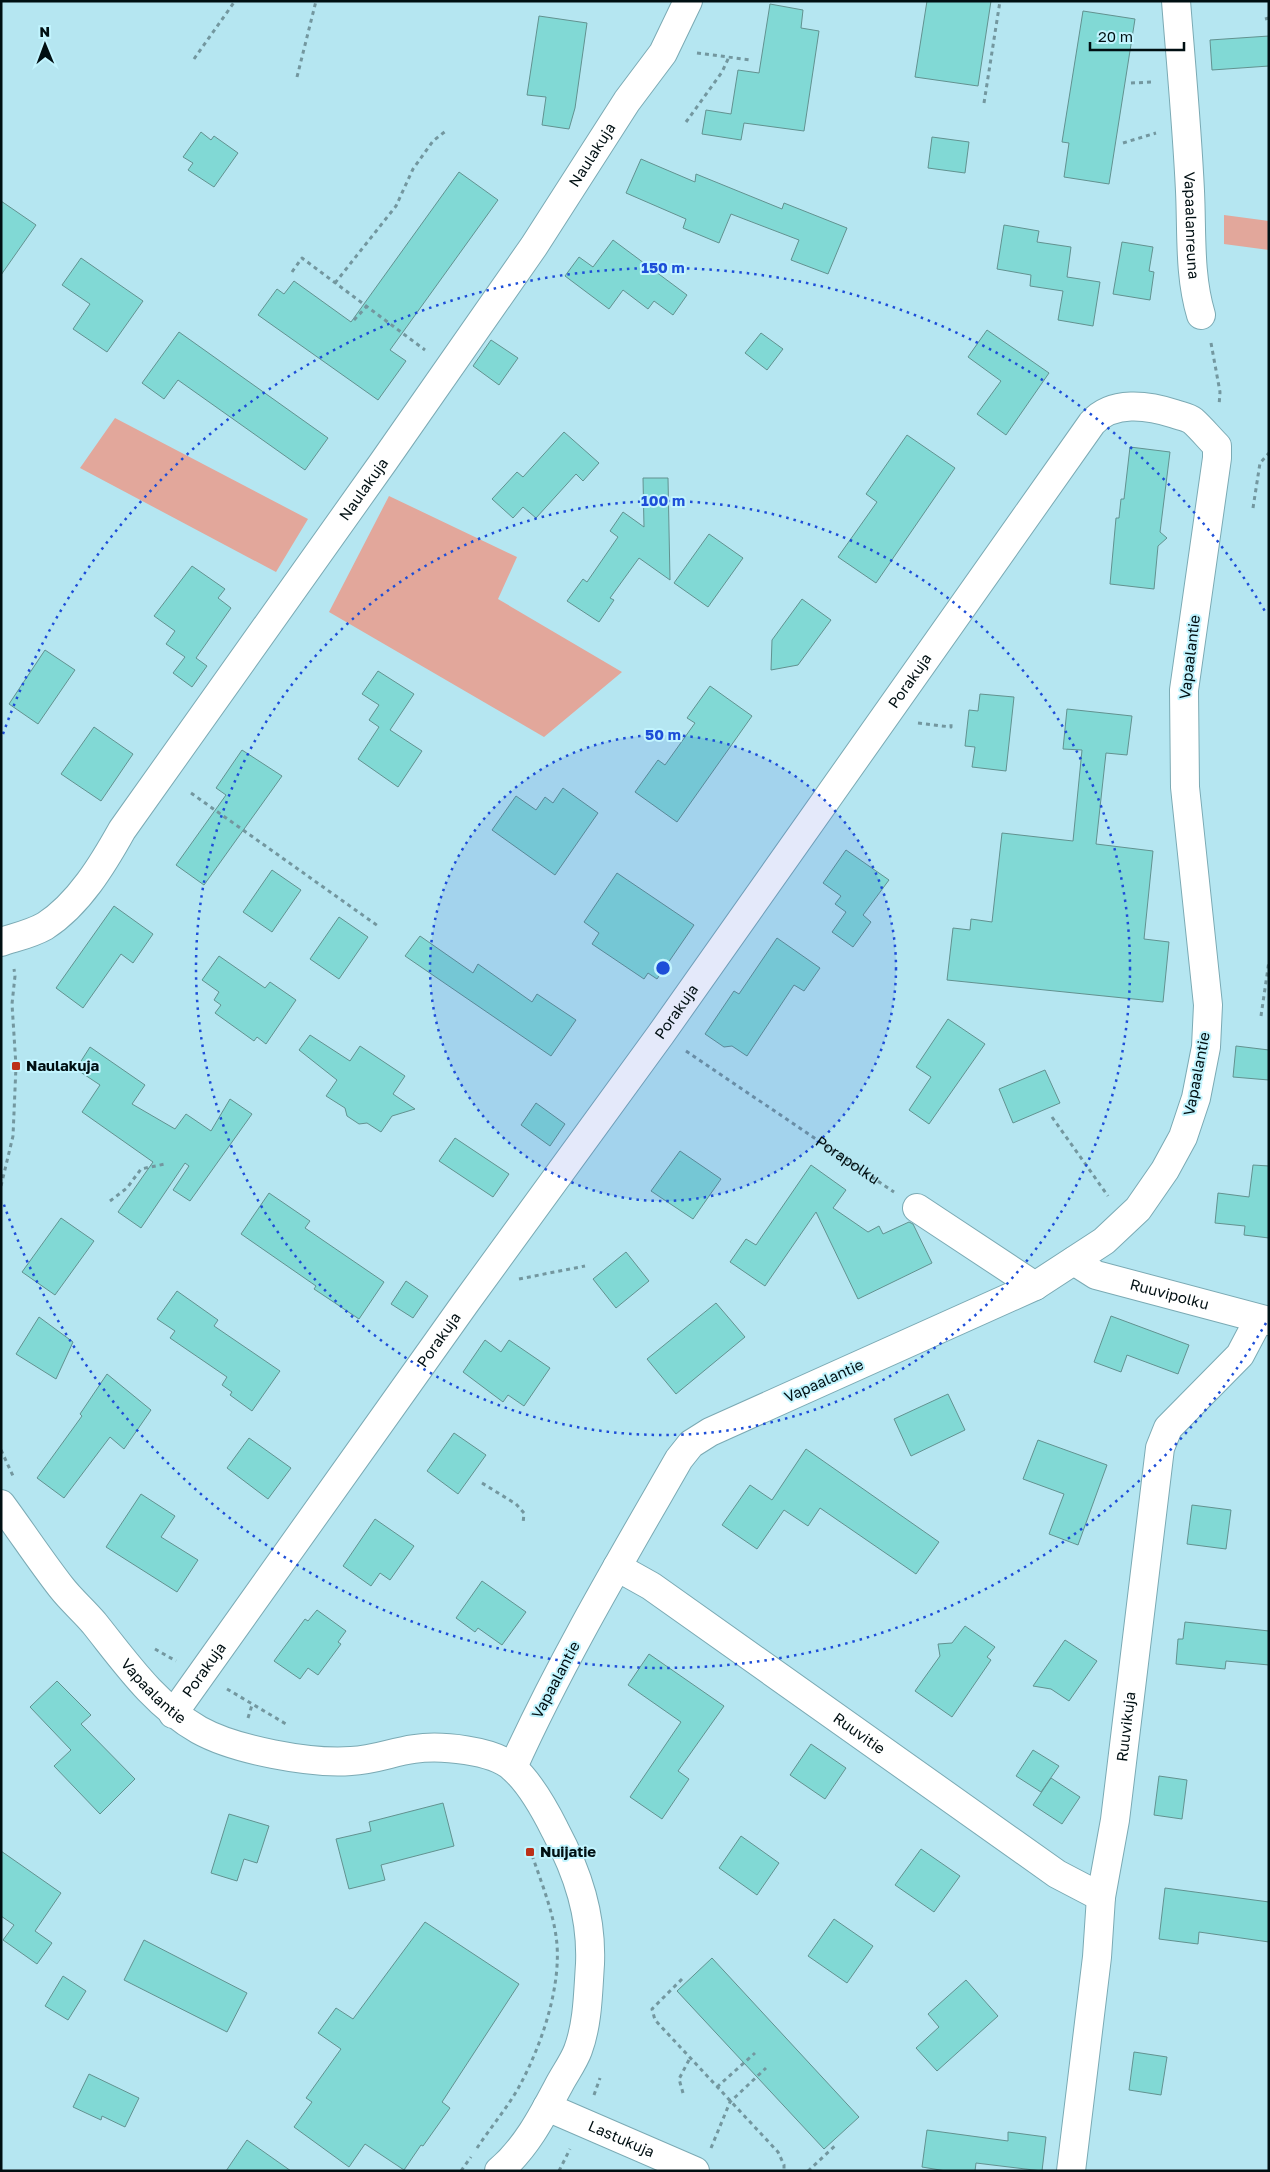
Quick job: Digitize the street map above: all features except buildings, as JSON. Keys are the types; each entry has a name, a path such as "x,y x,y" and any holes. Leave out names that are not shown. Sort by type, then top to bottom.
{"street":[{"name":"Naulakuja","path":"5,941 44,926 83,889 107,856 122,830 534,246 626,101 663,53 688,1"},
{"name":"Vapaalanreuna","path":"1176,1 1190,191 1193,271 1195,295 1201,315"},
{"name":"Porakuja","path":"173,1714 466,1302 661,1034 1059,468 1098,416 1113,409 1135,406 1159,409 1191,420 1217,446"},
{"name":"Vapaalantie","path":"1,1504 62,1589 91,1620 145,1687 173,1714 202,1732 240,1746 273,1754 348,1762 384,1758 415,1749 447,1748 480,1753 513,1767 531,1728 618,1567 679,1459 691,1444 710,1432 1035,1286 1104,1241 1138,1209 1165,1170 1183,1137 1196,1098 1206,1047 1208,1005 1185,786 1184,690 1217,458 1217,446"},
{"path":"917,1208 1035,1286"},
{"name":"Ruuvipolku","path":"1074,1261 1096,1275 1264,1320"},
{"name":"Ruuvikuja","path":"1071,2171 1097,1957 1101,1897 1115,1820 1160,1448 1168,1428 1240,1355 1264,1320"},
{"name":"Ruuvitie","path":"618,1567 651,1586 1057,1874 1101,1897"},
{"path":"509,2166 547,2107 578,2050 588,2000 591,1939 582,1896 562,1843 548,1817 513,1767"},
{"name":"Lastukuja","path":"547,2107 702,2162"}],"path":[{"path":"194,59 235,1"},
{"path":"297,77 316,1"},
{"path":"984,103 1000,1"},
{"path":"669,40 689,52 751,60"},
{"path":"686,122 722,72 729,57"},
{"path":"335,283 396,206 413,169 433,141 447,130"},
{"path":"292,272 302,258 449,368"},
{"path":"354,320 367,306"},
{"path":"1201,315 1210,341 1220,392 1217,446"},
{"path":"1253,508 1260,463 1269,453"},
{"path":"191,793 378,926"},
{"path":"1,1186 13,1136 16,1066 12,1004 15,976 5,941"},
{"path":"1261,1016 1269,961"},
{"name":"Porapolku","path":"661,1034 917,1208"},
{"path":"1052,1117 1088,1171 1127,1220"},
{"path":"110,1201 127,1188 141,1169 165,1164"},
{"path":"516,1280 585,1266"},
{"path":"482,1483 516,1504 524,1513 523,1524"},
{"path":"461,2171 519,2086 536,2050 550,2006 557,1962 556,1935 544,1891 526,1843"},
{"path":"682,1979 652,2009 655,2020 778,2152 784,2165 784,2171"},
{"path":"717,2087 755,2053"},
{"path":"683,2092 679,2079 690,2058"},
{"path":"702,2162 730,2102 766,2068"},
{"path":"808,2171 837,2144"}],"shaded area":[{"path":"1224,215 1269,221 1269,250 1224,244"},
{"path":"115,418 308,519 276,572 80,468"},
{"path":"389,496 517,557 498,599 622,672 544,737 329,612"}],"place":[{"name":"Naulakuja","path":"16,1066"},
{"name":"Nuijatie","path":"530,1852"}]}
